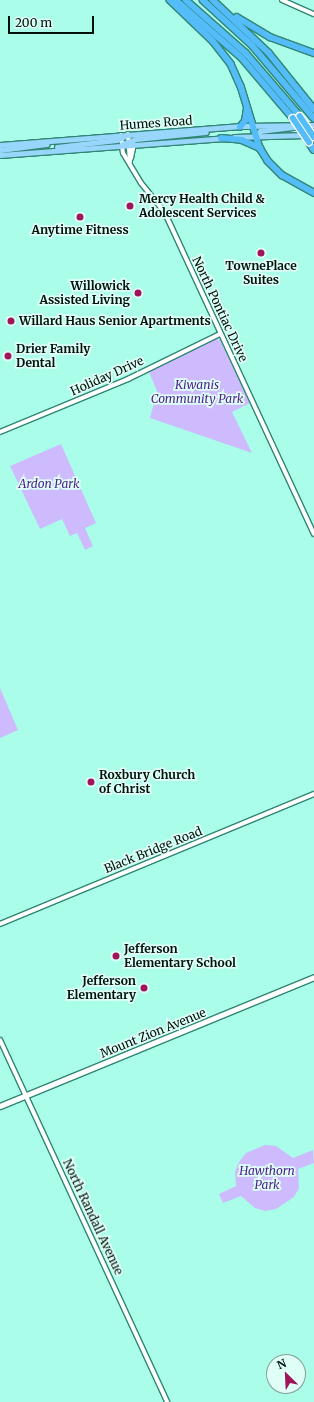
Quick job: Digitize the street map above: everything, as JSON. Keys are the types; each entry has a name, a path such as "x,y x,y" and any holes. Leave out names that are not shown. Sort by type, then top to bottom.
{"highway":[{"path":"170,0 227,59 237,78 260,148 276,170 314,193"},
{"path":"176,0 242,58 293,118 314,150"},
{"path":"186,0 246,53 300,116 314,136"},
{"path":"203,0 252,45 314,117"},
{"path":"213,0 269,53 314,109"},
{"path":"217,0 261,33 314,53"},
{"path":"240,127 245,121 247,107"},
{"path":"221,138 242,140 260,148"}],"main road":[{"path":"256,136 260,131 286,130 300,125"},
{"name":"Humes Road","path":"0,155 123,141 128,134 254,126 314,125"},
{"path":"123,141 200,133 215,128"},
{"name":"Humes Road","path":"0,146 61,140 123,141 135,143 256,136 314,136"},
{"path":"0,150 34,147 61,140"},
{"name":"Mount Zion Avenue","path":"0,1106 314,977"}],"street":[{"path":"282,0 314,14"},
{"name":"North Pontiac Drive","path":"123,141 130,161 164,211 314,534"},
{"path":"130,161 132,147 135,143"},
{"name":"Holiday Drive","path":"0,432 128,379 220,334"},
{"name":"Black Bridge Road","path":"0,924 314,794"},
{"name":"North Randall Avenue","path":"0,1040 167,1402"}],"green space":[{"name":"Kiwanis Community Park","path":"216,339 220,340 250,403 232,412 252,453 150,418 157,391 149,372"},
{"name":"Ardon Park","path":"61,444 96,523 85,528 93,546 85,550 77,533 70,536 62,519 40,529 10,466"},
{"path":"0,688 18,730 0,738"},
{"name":"Hawthorn Park","path":"265,1145 276,1146 293,1158 313,1150 314,1163 298,1169 299,1188 294,1197 276,1209 265,1211 255,1208 241,1196 223,1203 219,1194 236,1186 235,1172 239,1162 246,1153"}],"place":[{"name":"Mercy Health Child & Adolescent Services","path":"130,206"},
{"name":"Anytime Fitness","path":"80,217"},
{"name":"TownePlace Suites","path":"261,253"},
{"name":"Willowick Assisted Living","path":"138,293"},
{"name":"Willard Haus Senior Apartments","path":"11,321"},
{"name":"Drier Family Dental","path":"8,356"},
{"name":"Roxbury Church of Christ","path":"91,782"},
{"name":"Jefferson Elementary School","path":"116,956"},
{"name":"Jefferson Elementary","path":"144,988"}]}
